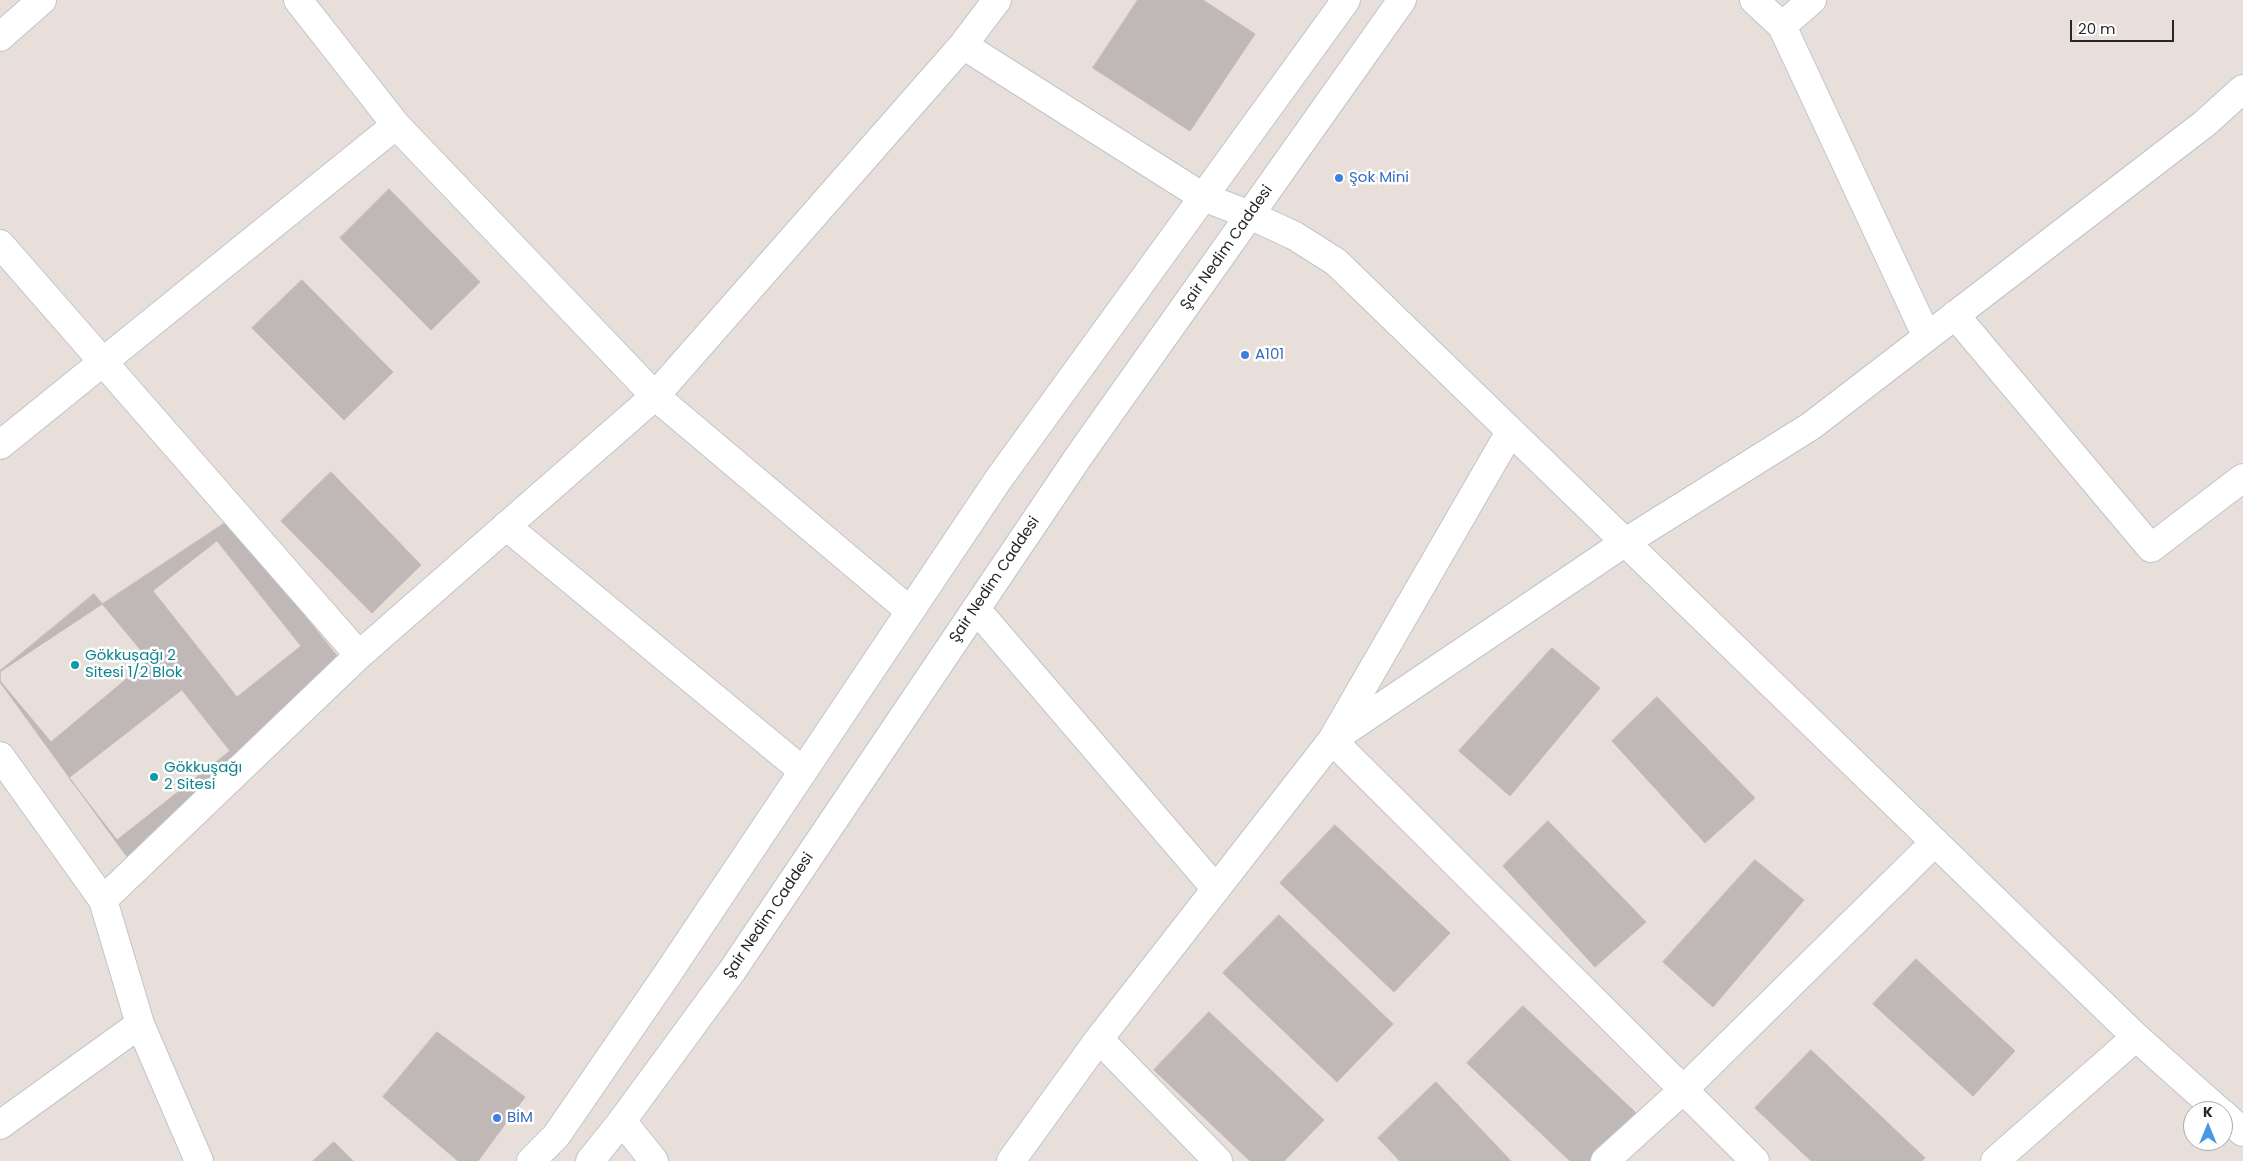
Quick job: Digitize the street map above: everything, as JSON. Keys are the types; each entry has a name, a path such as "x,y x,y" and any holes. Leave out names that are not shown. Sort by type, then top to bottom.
{"street":[{"path":"0,37 42,0"},
{"path":"298,0 396,125 655,396 910,611"},
{"path":"103,900 359,654 655,396 963,45 997,0"},
{"path":"531,1161 556,1136 998,480 1346,0"},
{"name":"Şair Nedim Caddesi","path":"590,1161 622,1121 732,972 1079,456 1402,0"},
{"path":"1754,0 1782,26 1927,337"},
{"path":"1782,26 1812,0"},
{"path":"963,45 1204,197 1250,215 1295,236 1336,262 2136,1037 2208,1101"},
{"path":"1332,740 1624,543 1811,426 2204,124 2243,89"},
{"path":"0,445 396,125"},
{"path":"0,244 359,654"},
{"path":"1955,315 2152,548 2243,478"},
{"path":"1021,1157 1099,1039 1332,740 1510,432"},
{"path":"506,526 803,771"},
{"path":"976,608 1216,889"},
{"path":"1332,740 1755,1161"},
{"path":"0,756 103,900 140,1024 199,1161"},
{"path":"1605,1161 1683,1090 1935,842"},
{"path":"0,1125 140,1024"},
{"path":"1995,1161 2136,1037"},
{"path":"1099,1039 1218,1161"},
{"path":"622,1121 654,1161"},
{"path":"2233,1123 2243,1132"}],"building":[{"path":"1138,0 1203,0 1255,34 1190,131 1093,68"},
{"path":"389,189 480,282 431,330 340,238"},
{"path":"302,280 393,372 344,420 252,328"},
{"path":"331,472 421,565 372,613 281,521"},
{"name":"Gökkuşağı 2 Sitesi","path":"228,521 351,673 138,872 0,682 0,672"},
{"path":"217,541 301,646 237,697 153,591"},
{"name":"Gökkuşağı 2 Sitesi 1/2 Blok","path":"94,594 149,660 51,742 0,681 0,671"},
{"path":"1552,648 1600,688 1510,796 1459,751"},
{"path":"182,690 230,751 117,840 69,778"},
{"path":"1657,697 1755,798 1705,843 1612,741"},
{"path":"1548,821 1646,922 1595,967 1503,866"},
{"path":"1335,825 1450,933 1394,992 1280,883"},
{"path":"1755,860 1804,900 1713,1007 1663,962"},
{"path":"1279,915 1393,1024 1337,1082 1223,973"},
{"path":"1916,959 2015,1051 1973,1096 1873,1004"},
{"path":"1523,1006 1637,1114 1592,1161 1570,1161 1467,1063"},
{"path":"1209,1012 1324,1120 1284,1161 1250,1161 1154,1070"},
{"path":"437,1032 525,1097 478,1161 458,1161 383,1097"},
{"path":"1811,1050 1925,1158 1922,1161 1811,1161 1755,1108"},
{"path":"1436,1082 1511,1161 1400,1161 1378,1138"},
{"path":"334,1142 353,1161 313,1161"}],"place":[{"name":"Şok Mini","path":"1339,178"},
{"name":"A101","path":"1245,355"},
{"name":"Gökkuşağı 2 Sitesi 1/2 Blok","path":"75,665"},
{"name":"Gökkuşağı 2 Sitesi","path":"154,777"},
{"name":"BİM","path":"497,1118"}]}
